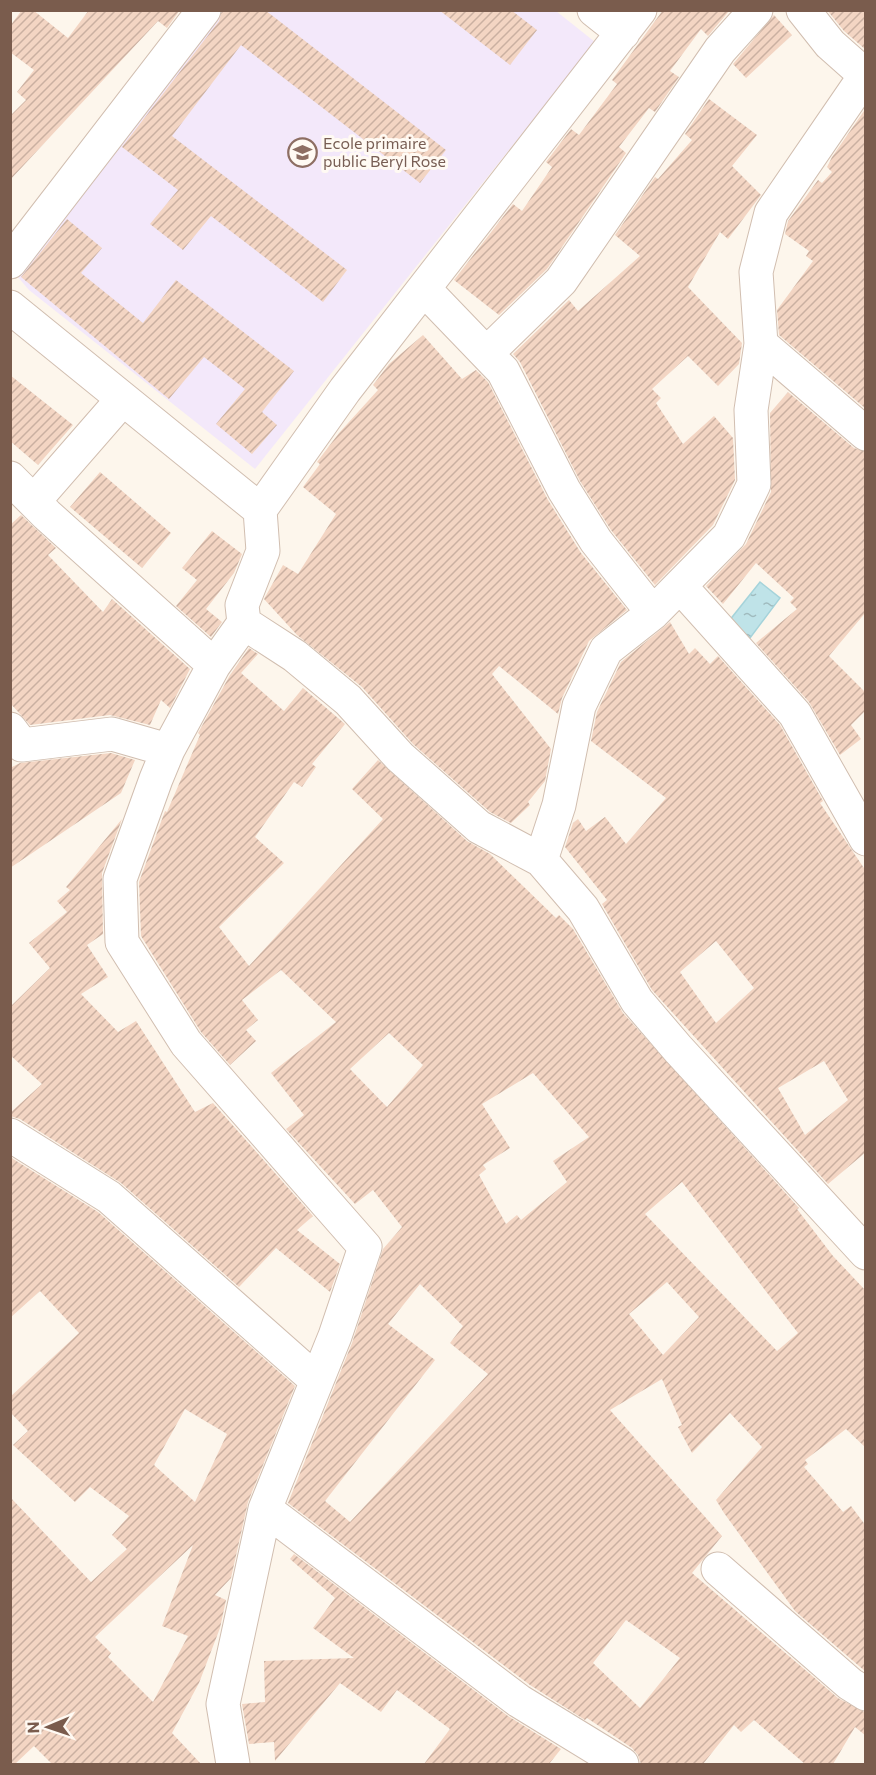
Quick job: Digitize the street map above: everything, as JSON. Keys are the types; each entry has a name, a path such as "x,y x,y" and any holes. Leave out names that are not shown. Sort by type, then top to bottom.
{"street":[{"path":"10,262 204,10"},
{"path":"233,1764 223,1704 265,1509 335,1336 365,1247 186,1042 122,942 120,879 168,750 214,665 244,623 242,605 263,551 260,510 345,390 425,290 631,22 594,10"},
{"path":"488,352 561,281 720,50 756,10"},
{"path":"541,860 559,805 579,706 606,650 653,613 729,536 754,484 751,410 760,344 756,272 771,213 865,76 830,44 803,10"},
{"path":"425,290 488,352 503,371 564,490 596,541 653,613"},
{"path":"10,307 260,510"},
{"path":"760,344 866,434"},
{"path":"34,501 122,400"},
{"path":"10,478 214,665"},
{"path":"680,586 795,714 866,839"},
{"path":"244,623 295,656 348,700 400,757 478,827 541,860 583,909 637,1001 762,1142 866,1253"},
{"path":"10,729 22,745 112,734 168,750"},
{"path":"10,1135 109,1197 316,1380"},
{"path":"265,1509 519,1701 622,1764"},
{"path":"718,1569 850,1684 866,1694"}],"shaded area":[{"name":"Ecole primaire public Beryl Rose","path":"208,11 556,11 595,42 255,469 29,290 11,269"}],"water":[{"path":"760,582 780,598 750,638 729,621"}],"building":[{"path":"22,10 33,10 68,38 89,10 180,10 167,28 158,21 10,180 10,116 26,100 17,92 34,70 10,52 10,26"},
{"path":"222,10 265,10 446,150 420,183 241,45 172,136 347,270 323,302 211,216 183,250 150,224 178,190 122,147 219,21"},
{"path":"439,10 511,10 537,30 510,65"},
{"path":"663,10 730,10 708,36 701,29 670,71 679,77 655,112 649,108 619,147 626,153 547,269 499,315 454,280 513,204 522,211 552,167 546,162 571,129 579,135 617,84 612,80"},
{"path":"827,10 866,10 866,50 844,31"},
{"path":"774,15 792,35 746,78 733,64"},
{"path":"709,99 757,135 732,166 761,195 728,239 720,232 688,287 742,343 739,364 718,386 688,356 652,389 661,398 656,403 683,444 714,416 733,438 735,480 713,525 655,585 611,530 580,481 520,362 513,354 569,300 578,311 640,256 615,235 655,177 658,179 692,140 685,134"},
{"path":"866,108 866,409 779,335 777,310 813,261 806,256 809,251 785,234 788,221 818,180 822,183 832,172 827,167 832,157"},
{"path":"67,219 102,248 81,273 143,323 176,280 294,371 262,412 277,425 252,454 216,424 245,389 204,357 169,399 21,277"},
{"path":"423,335 462,379 476,370 488,382 548,500 581,553 627,610 589,641 562,698 558,714 499,666 492,674 551,749 545,781 528,802 530,805 511,823 490,812 413,744 362,687 297,635 264,599 283,565 298,574 336,514 303,487 320,464 317,462 339,433 378,390 373,385 389,364"},
{"path":"10,375 73,425 38,465 10,441"},
{"path":"788,392 854,448 866,452 866,612 829,656 866,693 866,710 851,725 861,739 840,755 809,702 756,643 797,609 790,602 794,598 756,563 723,604 706,586 746,544 771,492 770,413"},
{"path":"100,472 171,533 142,568 70,507"},
{"path":"21,515 56,548 48,555 103,612 112,599 190,669 170,708 161,700 150,725 110,715 30,725 10,703 10,525"},
{"path":"212,531 242,554 234,573 206,609 222,622 211,637 176,606 197,580 182,568"},
{"path":"670,622 689,654 695,648 710,664 718,656 780,725 823,801 820,803 866,871 866,1152 828,1184 652,990 602,904 607,900 565,847 573,823 578,819 586,831 605,817 626,844 666,798 591,741 597,712 621,662","holes":["716,941 754,988 716,1023 680,972","824,1061 848,1100 805,1135 778,1088"]},
{"path":"249,648 258,654 241,673 284,711 303,688 345,724 312,764 316,767 302,787 294,782 255,837 284,863 219,927 249,966 383,819 352,789 378,760 467,841 490,854 556,918 559,915 573,929 623,1013 799,1208 797,1209 833,1256 866,1291 866,1448 846,1429 805,1460 808,1464 804,1467 843,1512 851,1506 866,1526 866,1672 795,1611 716,1500 762,1447 730,1413 692,1453 678,1427 682,1425 662,1379 610,1410 722,1536 692,1573 838,1698 866,1713 866,1736 855,1727 833,1764 805,1764 754,1720 741,1732 734,1725 703,1764 641,1764 632,1748 587,1718 585,1720 530,1685 288,1503 352,1343 383,1249 402,1227 373,1190 355,1204 286,1129 304,1115 271,1073 336,1022 281,970 242,1000 258,1020 246,1030 256,1041 230,1065 201,1032 141,936 139,882 165,811 167,812 200,735 198,733 230,675","holes":["389,1033 423,1065 387,1107 350,1069","533,1073 589,1137 553,1161 567,1182 521,1220 517,1215 506,1224 479,1175 486,1169 483,1165 510,1148 482,1104","682,1182 798,1333 777,1351 645,1214","667,1282 699,1317 663,1355 629,1314","420,1284 463,1326 450,1343 488,1374 350,1522 325,1501 435,1360 388,1324","626,1620 680,1658 640,1708 593,1663"]},
{"path":"111,753 135,760 121,793 10,868 10,768 20,763"},
{"path":"122,819 102,873 103,934 87,945 108,977 81,994 118,1032 136,1021 195,1112 213,1103 313,1216 297,1230 340,1264 330,1292 276,1248 239,1287 121,1183 20,1119 10,1116 10,1113 42,1084 10,1055 10,1007 50,968 29,943 67,912 57,901 70,890 66,887"},
{"path":"10,1157 98,1212 295,1386 248,1502 231,1578 215,1595 226,1600 220,1628 199,1683 172,1733 201,1764 52,1764 34,1746 15,1764 10,1764 10,1497 91,1582 127,1549 112,1535 129,1516 90,1487 75,1502 13,1445 28,1431 10,1412 10,1397 79,1333 40,1291 10,1318","holes":["185,1409 227,1434 195,1502 154,1465","193,1545 162,1626 188,1636 153,1702 108,1657 111,1653 95,1637"]},
{"path":"294,1554 508,1716 561,1749 549,1764 424,1764 450,1729 397,1690 381,1712 340,1683 275,1761 274,1742 249,1744 242,1704 265,1702 264,1661 354,1658 313,1628 335,1598 290,1559"}],"place":[{"name":"Ecole primaire public Beryl Rose","path":"302,152"}]}
